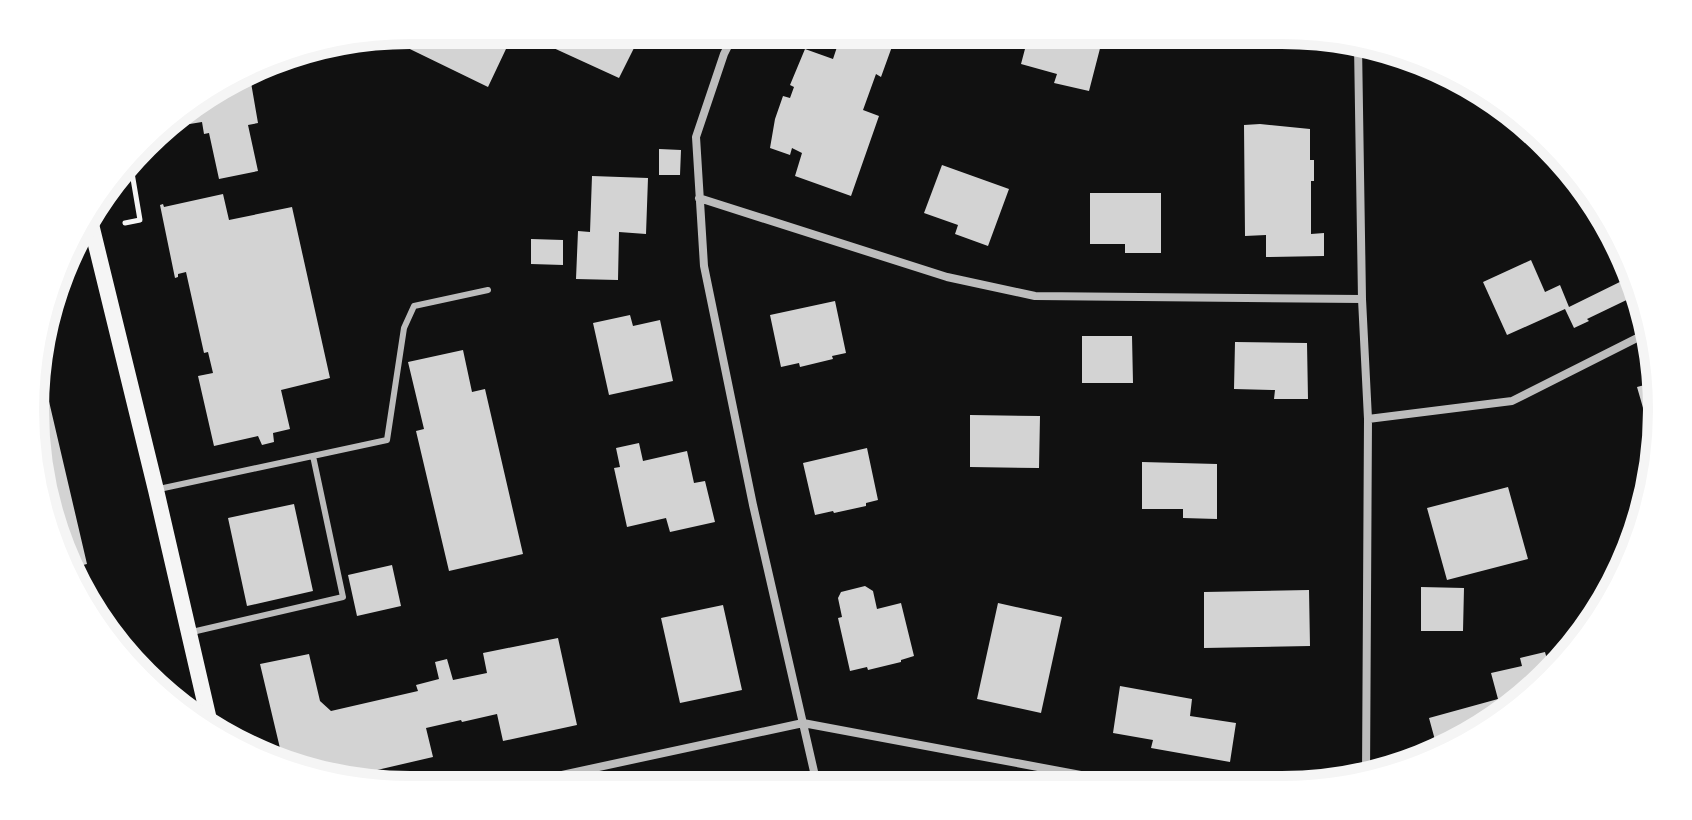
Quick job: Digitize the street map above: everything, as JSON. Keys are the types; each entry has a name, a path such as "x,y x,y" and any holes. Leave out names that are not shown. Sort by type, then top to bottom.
{"main road":[{"path":"92,230 208,715"}],"street":[{"path":"729,44 696,137 704,266 753,505 815,776"},
{"path":"1358,52 1362,299 1368,419 1366,766"},
{"path":"699,198 947,277 1035,296 1362,299"},
{"path":"1368,419 1512,401 1640,336"},
{"path":"557,776 803,723 1086,776"}],"lane":[{"path":"156,490 387,440 404,328 414,306 488,290"},
{"path":"189,633 343,597 313,456"}],"path":[{"path":"92,230 140,220 132,173"}],"building":[{"path":"400,44 508,44 488,87"},
{"path":"545,44 636,44 619,78"},
{"path":"838,44 893,44 881,77 876,74 863,110 879,116 851,196 795,176 802,153 792,148 790,155 770,148 783,96 790,98 794,87 790,85 805,49 833,59"},
{"path":"1026,44 1101,44 1089,91 1054,83 1057,74 1021,64"},
{"path":"251,81 258,123 248,125 258,171 219,179 209,133 204,134 202,122 180,126 227,93"},
{"path":"1244,125 1310,129 1310,160 1314,160 1311,234 1324,233 1324,256 1266,257 1266,235 1245,236"},
{"path":"659,149 681,150 680,175 659,175"},
{"path":"942,165 1009,189 988,246 955,234 958,225 924,213"},
{"path":"592,176 648,178 646,234 619,232 618,280 576,279 578,231 590,232"},
{"path":"1090,193 1161,193 1161,253 1125,253 1125,244 1090,244"},
{"path":"223,194 229,220 292,207 330,378 281,390 290,429 273,433 274,442 262,445 258,436 214,446 198,376 213,373 208,352 204,353 186,272 175,278 160,205 164,207"},
{"path":"531,239 563,240 563,265 531,264"},
{"path":"1531,260 1545,292 1560,285 1569,307 1624,280 1631,298 1574,328 1565,309 1507,335 1483,282"},
{"path":"835,301 846,353 800,367 799,363 781,367 770,315"},
{"path":"630,315 633,326 660,320 673,381 609,395 593,323"},
{"path":"1082,336 1132,336 1133,383 1082,383"},
{"path":"1235,342 1307,343 1308,399 1274,399 1275,390 1234,389"},
{"path":"463,350 472,392 485,389 523,554 449,571 416,431 424,429 408,362"},
{"path":"1647,384 1647,423 1637,387"},
{"path":"45,385 87,564 79,566 56,505 47,458"},
{"path":"970,415 1040,416 1039,468 970,467"},
{"path":"639,443 643,461 687,451 694,483 705,481 715,522 670,532 666,518 627,527 614,468 620,467 616,448"},
{"path":"867,448 878,500 866,503 866,506 815,515 803,463"},
{"path":"1142,462 1217,464 1217,519 1183,518 1183,509 1142,509"},
{"path":"1508,487 1528,559 1447,580 1427,508"},
{"path":"294,504 313,591 247,606 228,518"},
{"path":"392,565 401,606 357,616 348,575"},
{"path":"865,586 873,591 877,609 901,603 914,656 868,670 867,667 850,671 838,618 842,617 838,598 841,592"},
{"path":"1421,587 1464,588 1463,631 1421,631"},
{"path":"1309,590 1310,646 1204,648 1204,592"},
{"path":"998,603 1062,617 1041,713 977,699"},
{"path":"723,605 742,690 680,703 661,618"},
{"path":"558,638 577,725 503,741 497,714 461,720 426,728 433,757 364,773 315,764 281,753 260,664 309,654 320,701 331,711 418,691 416,685 439,679 435,662 447,659 453,680 487,673 483,653"},
{"path":"1545,652 1548,662 1505,700 1465,727 1432,744 1435,740 1429,718 1498,699 1491,673 1522,666 1520,658"},
{"path":"1120,686 1192,699 1190,716 1236,723 1230,762 1151,748 1153,740 1113,733"}]}
